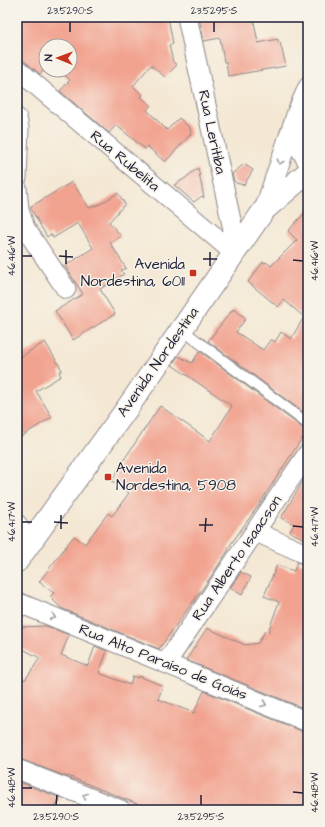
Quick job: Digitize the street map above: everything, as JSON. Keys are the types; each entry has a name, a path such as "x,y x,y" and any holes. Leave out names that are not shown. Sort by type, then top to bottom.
{"main road":[{"name":"Avenida Nordestina","path":"23,553 128,407 264,210 308,172"}],"street":[{"name":"Rua Leritiba","path":"187,17 235,250"},
{"name":"Rua Rubelita","path":"17,69 235,250"},
{"path":"264,210 308,87"},
{"path":"302,106 296,133 298,144 308,162"},
{"path":"17,118 19,128 17,178"},
{"path":"17,188 19,210 25,228 66,289"},
{"name":"Rua Alberto Isaacson","path":"166,663 308,453"},
{"path":"17,524 23,553"},
{"path":"256,532 308,555"},
{"name":"Rua Alto Paraíso de Goiás","path":"17,602 308,722"},
{"path":"17,769 121,810"}],"lane":[{"path":"181,329 308,424"}],"building":[{"path":"17,17 168,17 173,44 169,45 173,62 177,65 165,77 151,65 133,86 143,95 141,97 151,105 147,110 167,130 179,118 190,128 191,134 165,162 147,146 145,149 116,125 109,133 60,91 70,80 68,78 78,78 78,38 38,38 38,72 17,55"},
{"path":"199,17 253,17 258,43 278,39 286,66 228,76 220,38 204,41"},
{"path":"244,164 253,170 244,185 236,183 232,174"},
{"path":"198,168 204,198 202,196 194,202 174,185"},
{"path":"72,182 89,208 100,204 118,193 125,204 109,222 121,236 110,243 126,268 121,271 124,274 100,289 115,314 73,340 55,311 83,294 65,266 93,248 78,223 53,238 51,234 47,237 30,207"},
{"path":"308,209 308,416 208,341 233,309 246,318 236,332 263,350 271,339 275,342 281,332 291,339 304,317 284,300 278,307 248,282 263,262 266,262 271,266 297,240 288,231"},
{"path":"45,342 62,370 59,372 61,376 36,391 52,417 17,439 17,359"},
{"path":"199,352 304,429 308,430 308,442 302,438 258,506 228,548 229,549 210,578 159,649 61,608 50,597 54,593 39,582 74,536 85,544 108,513 112,516 129,493 112,481 125,458 160,406 210,441 232,406 172,365 178,356 192,363"},
{"path":"308,473 308,543 304,541 305,539 290,532 294,524 281,518"},
{"path":"297,562 308,566 308,710 186,660 207,628 245,645 258,643 265,631 268,632 279,602 264,596 277,565 294,571"},
{"path":"241,572 251,577 242,595 230,588"},
{"path":"46,626 69,635 61,655 88,666 95,646 107,651 99,673 130,685 133,676 139,678 139,676 163,686 158,699 194,713 204,691 308,733 308,810 152,810 68,776 17,758 17,677 25,680 40,658 17,646 17,627"},
{"path":"17,781 60,798 54,810 17,810"}],"place":[{"name":"Avenida Nordestina, 6011","path":"193,273"},
{"name":"Avenida Nordestina, 5908","path":"108,477"}]}
